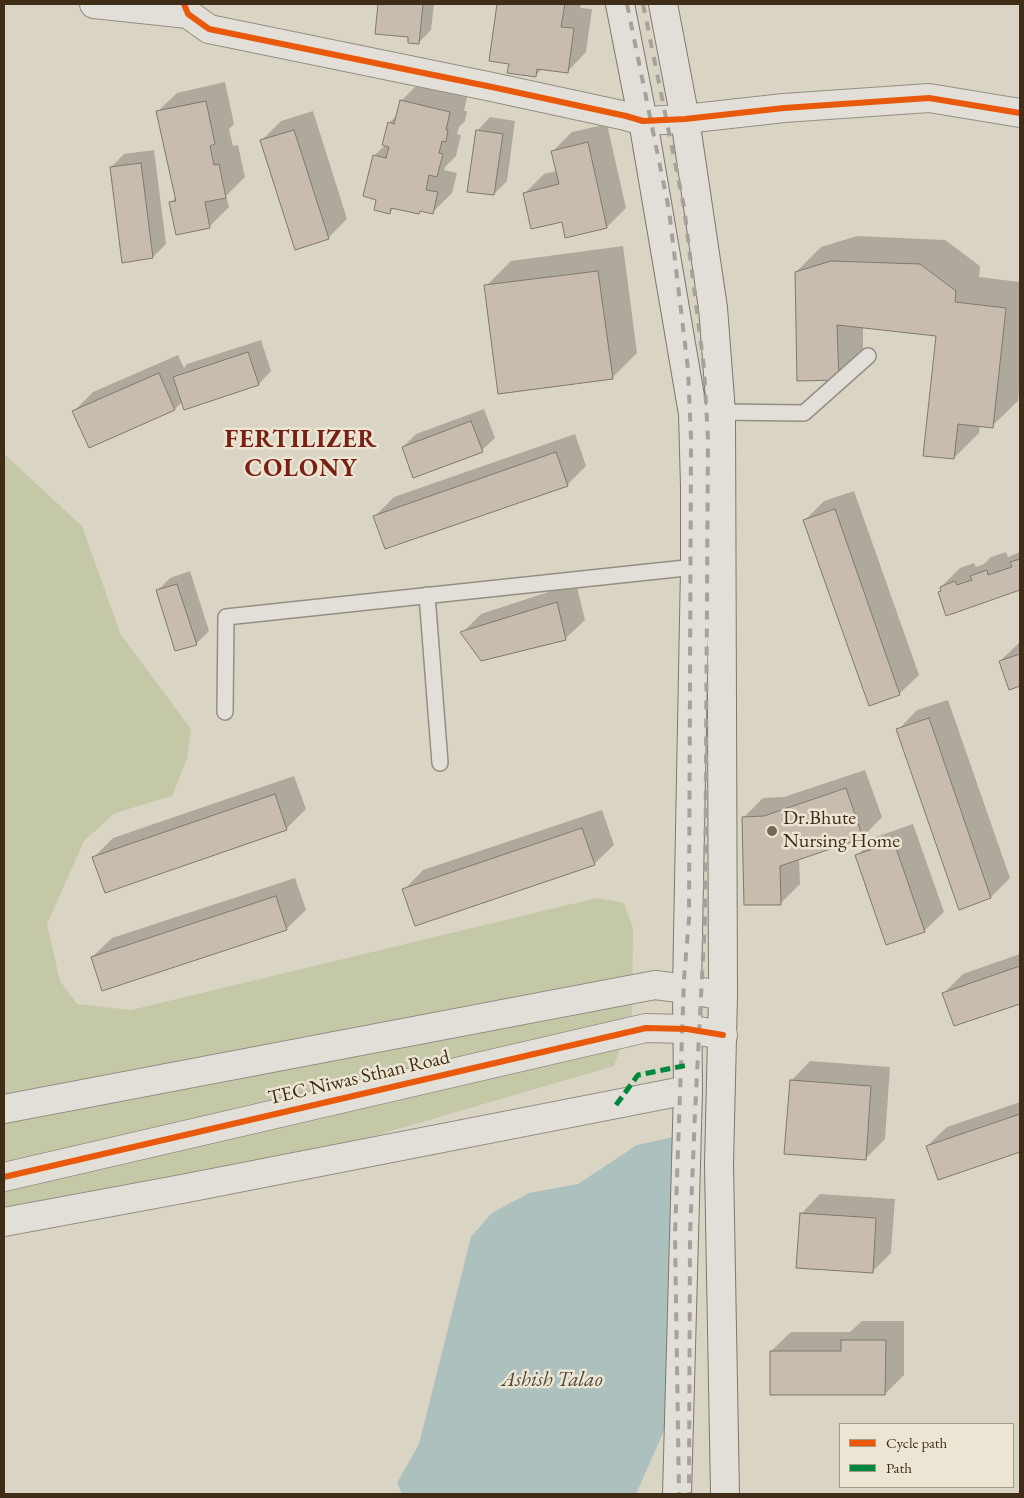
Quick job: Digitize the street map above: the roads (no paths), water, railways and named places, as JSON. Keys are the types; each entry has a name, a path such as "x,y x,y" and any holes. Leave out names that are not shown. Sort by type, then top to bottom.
{"main road":[{"path":"94,4 186,9 208,29 492,87 643,121 685,120 784,108 929,98 1020,112"},
{"path":"620,4 643,121 693,414 696,486 687,989 688,1090 677,1494"},
{"path":"663,4 685,120 713,308 722,412 723,1036 719,1164 725,1494"},
{"path":"676,311 713,308"},
{"path":"696,486 722,486"},
{"path":"695,602 722,601"},
{"path":"4,1109 655,985 723,996"},
{"name":"TEC Niwas Sthan Road","path":"4,1177 646,1028 687,1029 723,1036"},
{"path":"4,1222 688,1090"},
{"path":"682,1329 722,1330"}],"lane":[{"path":"693,414 722,412 804,413 868,356"},
{"path":"225,712 226,617 695,567"},
{"path":"427,595 440,763"}],"water":[{"name":"Ashish Talao","path":"683,1135 666,1426 636,1494 402,1494 397,1483 419,1444 471,1237 492,1213 529,1193 578,1184 637,1145"}],"railway":[{"path":"627,4 669,210 688,369 691,439 689,919 684,979 675,1235 679,1494"},
{"path":"643,4 684,207 704,368 708,439 705,919 690,1235 689,1494"}],"place":[{"name":"Dr.Bhute Nursing Home","path":"772,831"}],"district":[{"name":"FERTILIZER COLONY","path":"301,454"}]}
